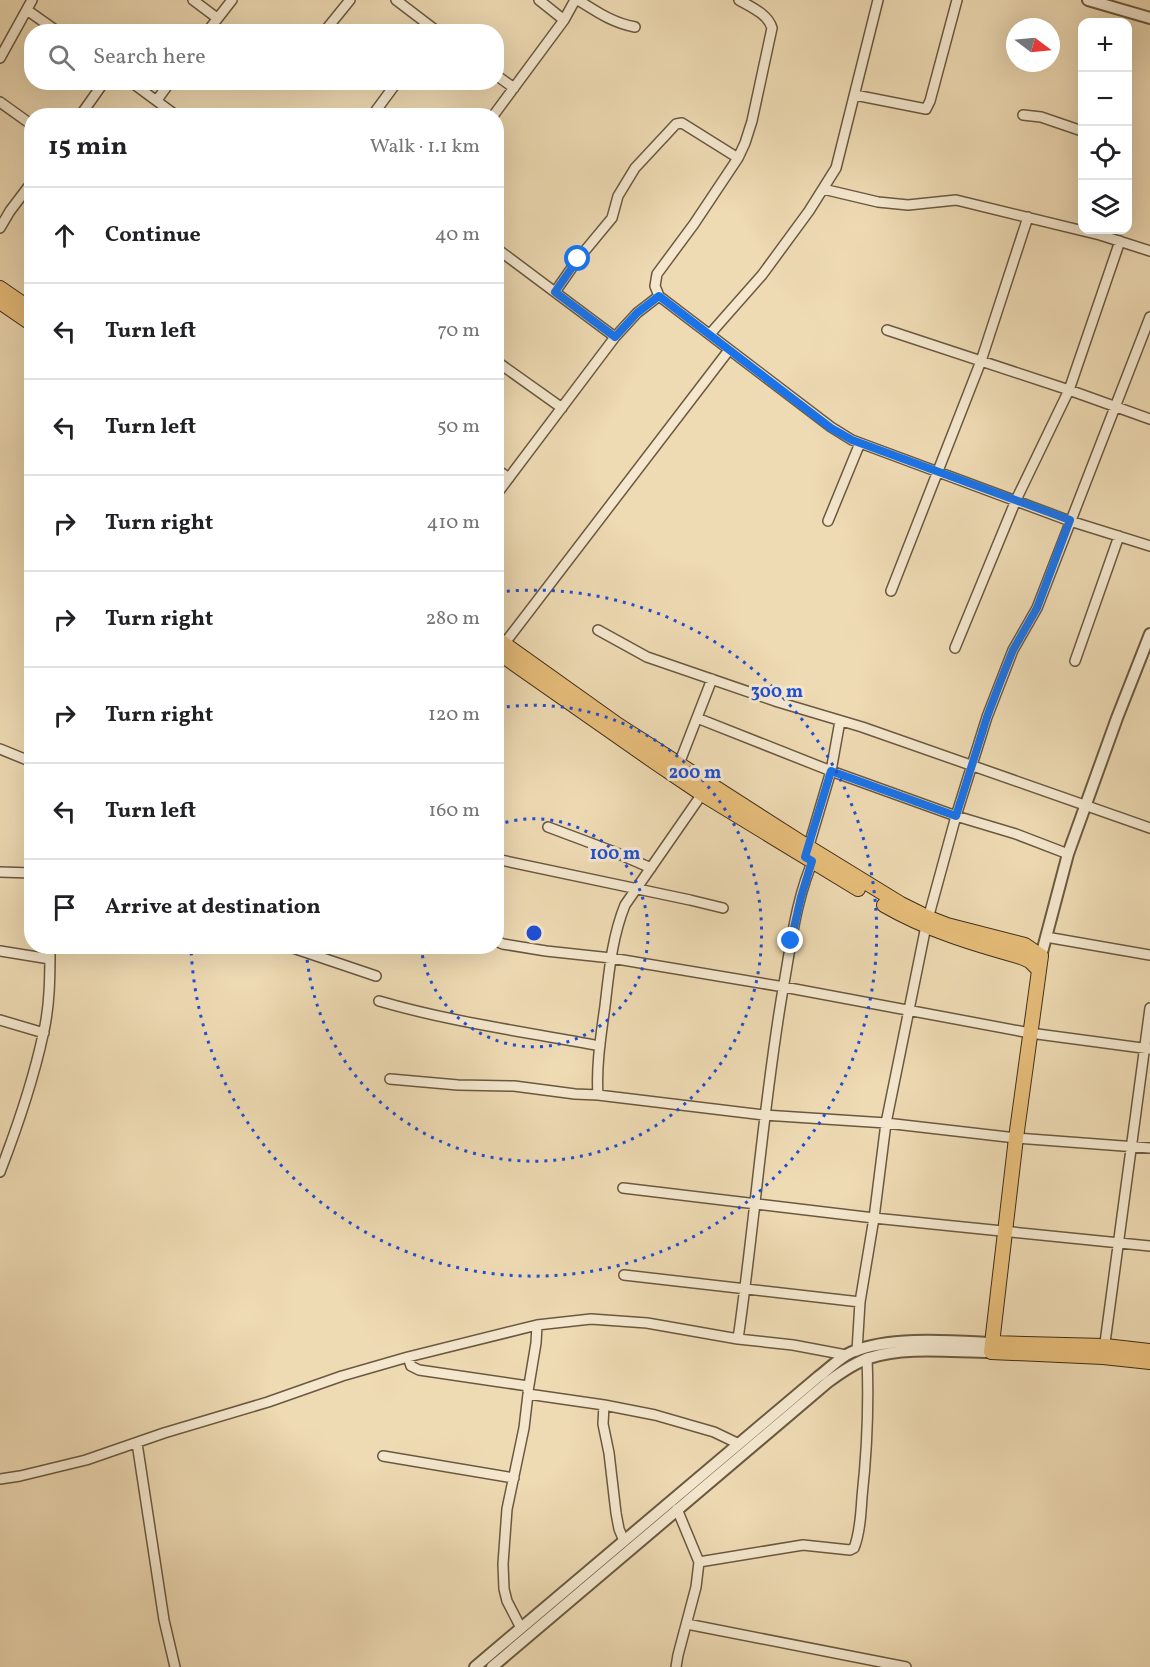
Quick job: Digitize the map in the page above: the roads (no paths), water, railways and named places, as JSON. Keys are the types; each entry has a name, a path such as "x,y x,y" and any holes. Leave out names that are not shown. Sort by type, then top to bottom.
{"main road":[{"path":"0,288 24,304"},
{"path":"0,302 24,318"},
{"path":"504,652 679,764 903,916 927,922 955,937 1040,963 1016,1138 992,1345 1104,1352 1150,1351"},
{"path":"504,652 702,794 811,854"},
{"path":"1104,1352 1150,1362"}],"street":[{"path":"0,58 32,0"},
{"path":"193,0 217,18"},
{"path":"213,24 232,0"},
{"path":"330,24 350,0"},
{"path":"396,0 429,24"},
{"path":"539,0 564,20"},
{"path":"499,108 564,20 576,0 607,18 635,27"},
{"path":"739,0 764,16 771,23 772,28 752,121 738,158 657,274 654,282 659,296 831,428 852,440 1070,520 1150,546"},
{"path":"710,334 762,275 836,168 878,0"},
{"path":"855,95 926,109 957,0"},
{"path":"1088,0 1115,4 1150,18"},
{"path":"27,10 47,24"},
{"path":"504,81 514,88"},
{"path":"86,108 98,90"},
{"path":"143,90 167,108"},
{"path":"157,100 164,90"},
{"path":"378,108 391,90"},
{"path":"0,102 24,119"},
{"path":"1023,115 1041,117 1078,129"},
{"path":"555,292 578,259 612,218 618,196 636,168 676,124 682,123 738,158"},
{"path":"823,189 878,202 909,205 956,200 1078,227"},
{"path":"0,228 24,194"},
{"path":"891,591 981,361 1028,217"},
{"path":"1104,234 1150,251"},
{"path":"955,648 1016,500 1069,390 1120,241"},
{"path":"504,254 615,337"},
{"path":"504,485 615,337 637,313 659,296"},
{"path":"857,1351 860,1302 886,1123 927,922 956,816 987,717 1013,650 1037,608 1150,317"},
{"path":"887,330 1069,390 1150,420"},
{"path":"504,640 729,350"},
{"path":"504,367 562,408"},
{"path":"828,521 860,443"},
{"path":"504,475 509,478"},
{"path":"1075,661 1119,536"},
{"path":"598,630 647,657 1150,828"},
{"path":"1040,963 1068,854 1117,718 1147,651 1150,634"},
{"path":"679,764 712,679"},
{"path":"697,718 831,771 1068,854"},
{"path":"738,1339 774,1043 791,941 831,771 840,721"},
{"path":"0,749 24,759"},
{"path":"598,1095 600,1046 611,958 619,920 625,905 702,794"},
{"path":"548,827 651,868"},
{"path":"504,861 723,908"},
{"path":"0,872 24,873"},
{"path":"1046,937 1150,955"},
{"path":"504,944 611,958 784,987 1030,1033 1147,1049"},
{"path":"0,951 50,959"},
{"path":"0,1172 16,1131 44,1034 49,995 50,954"},
{"path":"321,954 376,976"},
{"path":"379,1001 448,1019 600,1046"},
{"path":"1104,1352 1131,1147 1147,1049 1150,1008"},
{"path":"0,1020 44,1034"},
{"path":"390,1079 458,1085 514,1086 575,1095 598,1095 764,1115 886,1123 1016,1138 1150,1148"},
{"path":"623,1188 874,1218 1150,1246"},
{"path":"624,1275 860,1302"},
{"path":"0,1479 86,1460 342,1376 537,1325 591,1319 647,1323 846,1355"},
{"path":"521,1628 507,1600 503,1564 507,1509 524,1428 537,1325"},
{"path":"475,1667 846,1355 872,1346 914,1341 992,1345"},
{"path":"492,1667 846,1368 867,1358 888,1353 992,1345"},
{"path":"408,1358 411,1366 419,1370 656,1414 714,1432 739,1444"},
{"path":"699,1562 802,1545 850,1550 854,1548 864,1481 868,1394 867,1358"},
{"path":"604,1404 603,1424 616,1513 624,1541"},
{"path":"137,1443 164,1620 176,1667"},
{"path":"383,1456 514,1478"},
{"path":"676,1667 696,1587 699,1562 677,1509"},
{"path":"687,1624 906,1667"}]}
